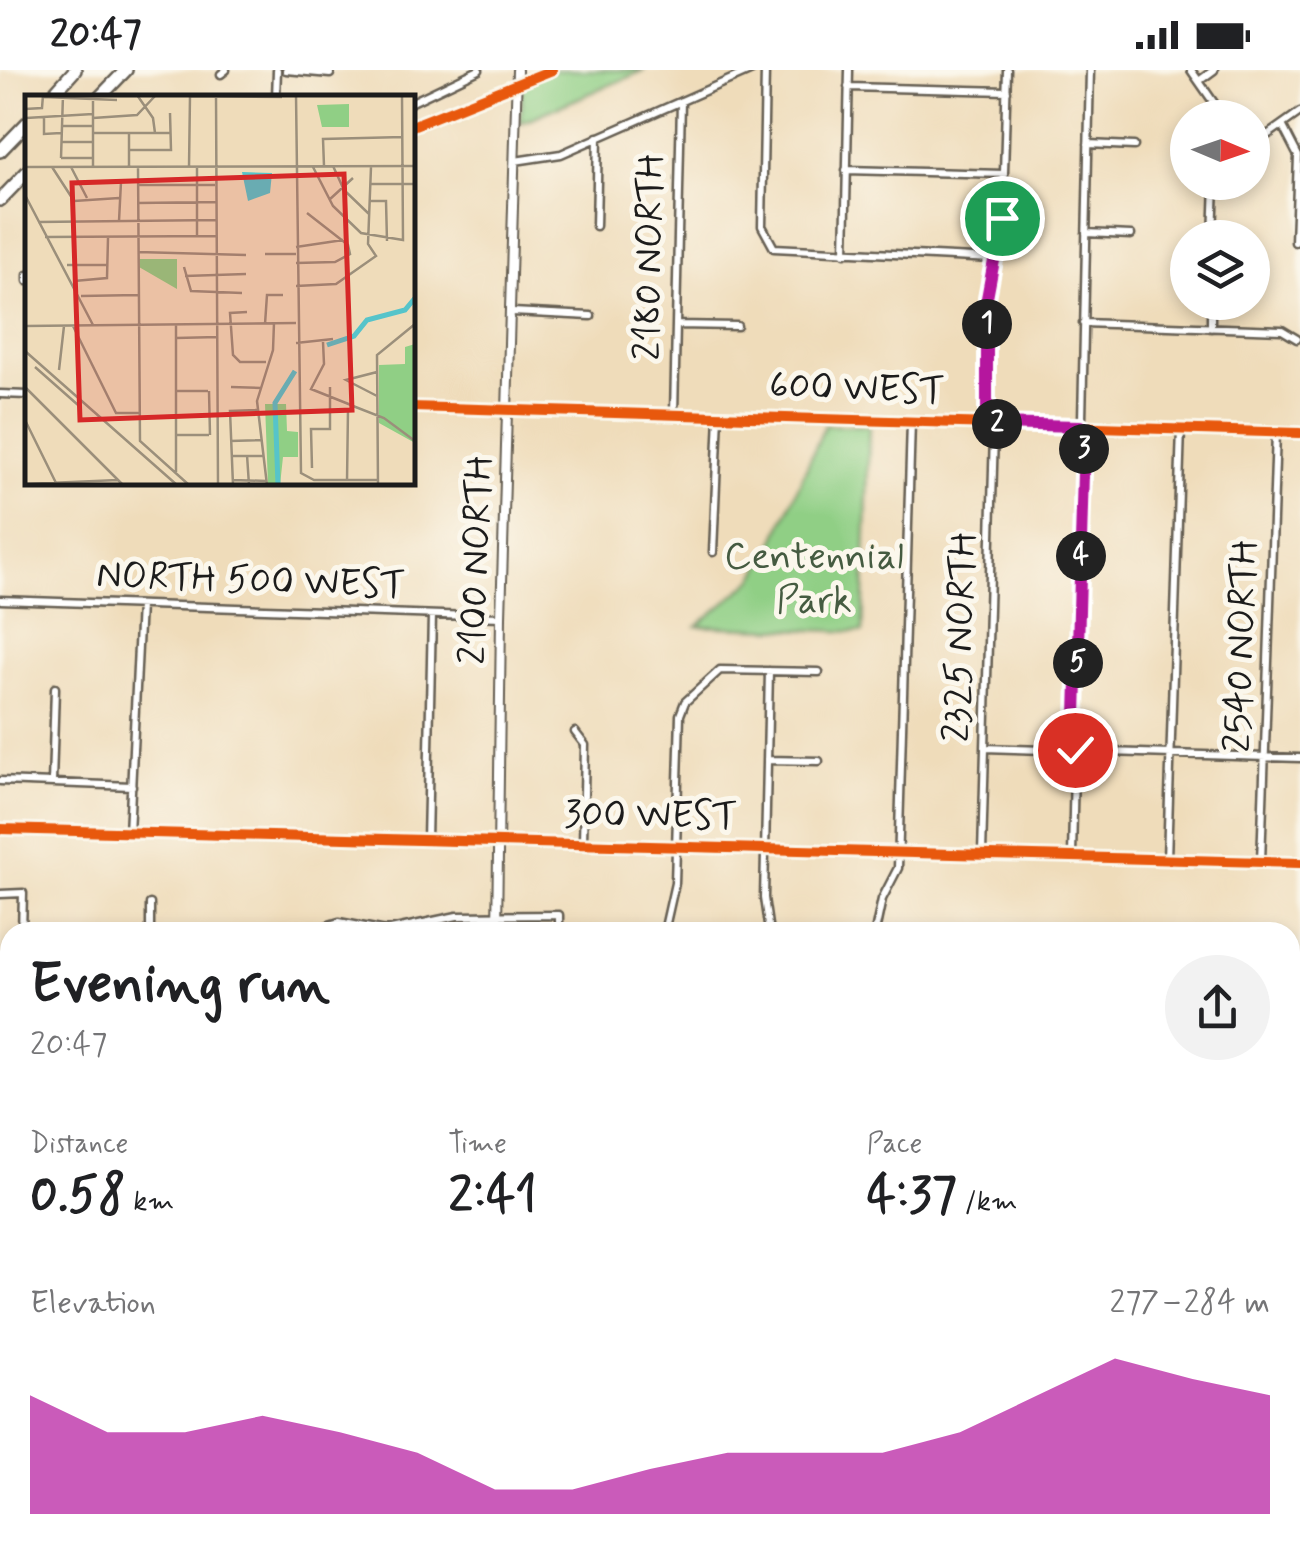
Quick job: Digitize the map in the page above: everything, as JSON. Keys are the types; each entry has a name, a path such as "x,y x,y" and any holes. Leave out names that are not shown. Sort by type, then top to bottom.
{"highway":[{"path":"53,95 75,70"},
{"path":"102,95 126,70"},
{"path":"0,152 25,125"},
{"path":"0,200 25,174"}],"street":[{"path":"286,70 330,74"},
{"path":"415,101 479,70"},
{"name":"2100 NORTH","path":"498,922 501,617 517,70"},
{"path":"516,161 544,160 752,70"},
{"path":"766,70 762,226 768,243 782,251 993,259"},
{"path":"845,253 849,70"},
{"name":"2325 NORTH","path":"982,854 994,432 990,424 987,298 1002,218 1007,70"},
{"path":"1072,856 1090,70"},
{"path":"1190,70 1212,100"},
{"path":"1199,81 1214,70"},
{"path":"848,87 1006,91"},
{"name":"2180 NORTH","path":"674,414 681,101"},
{"path":"1270,134 1300,112"},
{"path":"1282,126 1298,156 1295,242"},
{"path":"596,226 598,137"},
{"path":"1088,144 1134,146"},
{"path":"846,170 1004,174"},
{"path":"1086,233 1131,234"},
{"path":"512,312 591,316"},
{"path":"1211,320 1211,328"},
{"path":"1083,324 1282,330 1297,339"},
{"path":"677,325 738,326"},
{"path":"0,394 25,395"},
{"name":"600 WEST","path":"415,406 1300,432"},
{"path":"713,552 718,415"},
{"path":"877,922 882,899 898,868 912,421"},
{"path":"1167,859 1180,428"},
{"name":"2540 NORTH","path":"1261,862 1276,432"},
{"name":"NORTH 500 WEST","path":"0,600 501,617"},
{"path":"129,833 140,605"},
{"path":"427,841 432,615"},
{"path":"665,922 676,846 680,715 685,702 720,670 819,672"},
{"path":"769,922 765,848 770,671"},
{"path":"52,783 54,688"},
{"path":"575,732 586,745 583,844"},
{"path":"985,748 1300,758"},
{"path":"768,760 819,762"},
{"path":"0,782 132,786"},
{"name":"300 WEST","path":"0,829 1300,863"},
{"path":"0,894 23,892 22,922"},
{"path":"150,904 150,922"},
{"path":"439,922 457,916 498,914 559,915 559,922"}],"green space":[{"path":"548,70 645,70 520,123 522,81"},
{"name":"Centennial Park","path":"825,425 869,426 863,632 697,626 754,579 773,545"}],"cycle path":[{"path":"415,125 552,70"},
{"path":"415,407 1300,433"},
{"path":"0,829 1300,863"}],"route":[{"path":"1002,218 987,298 990,424 1080,426 1084,438 1075,750"}]}
